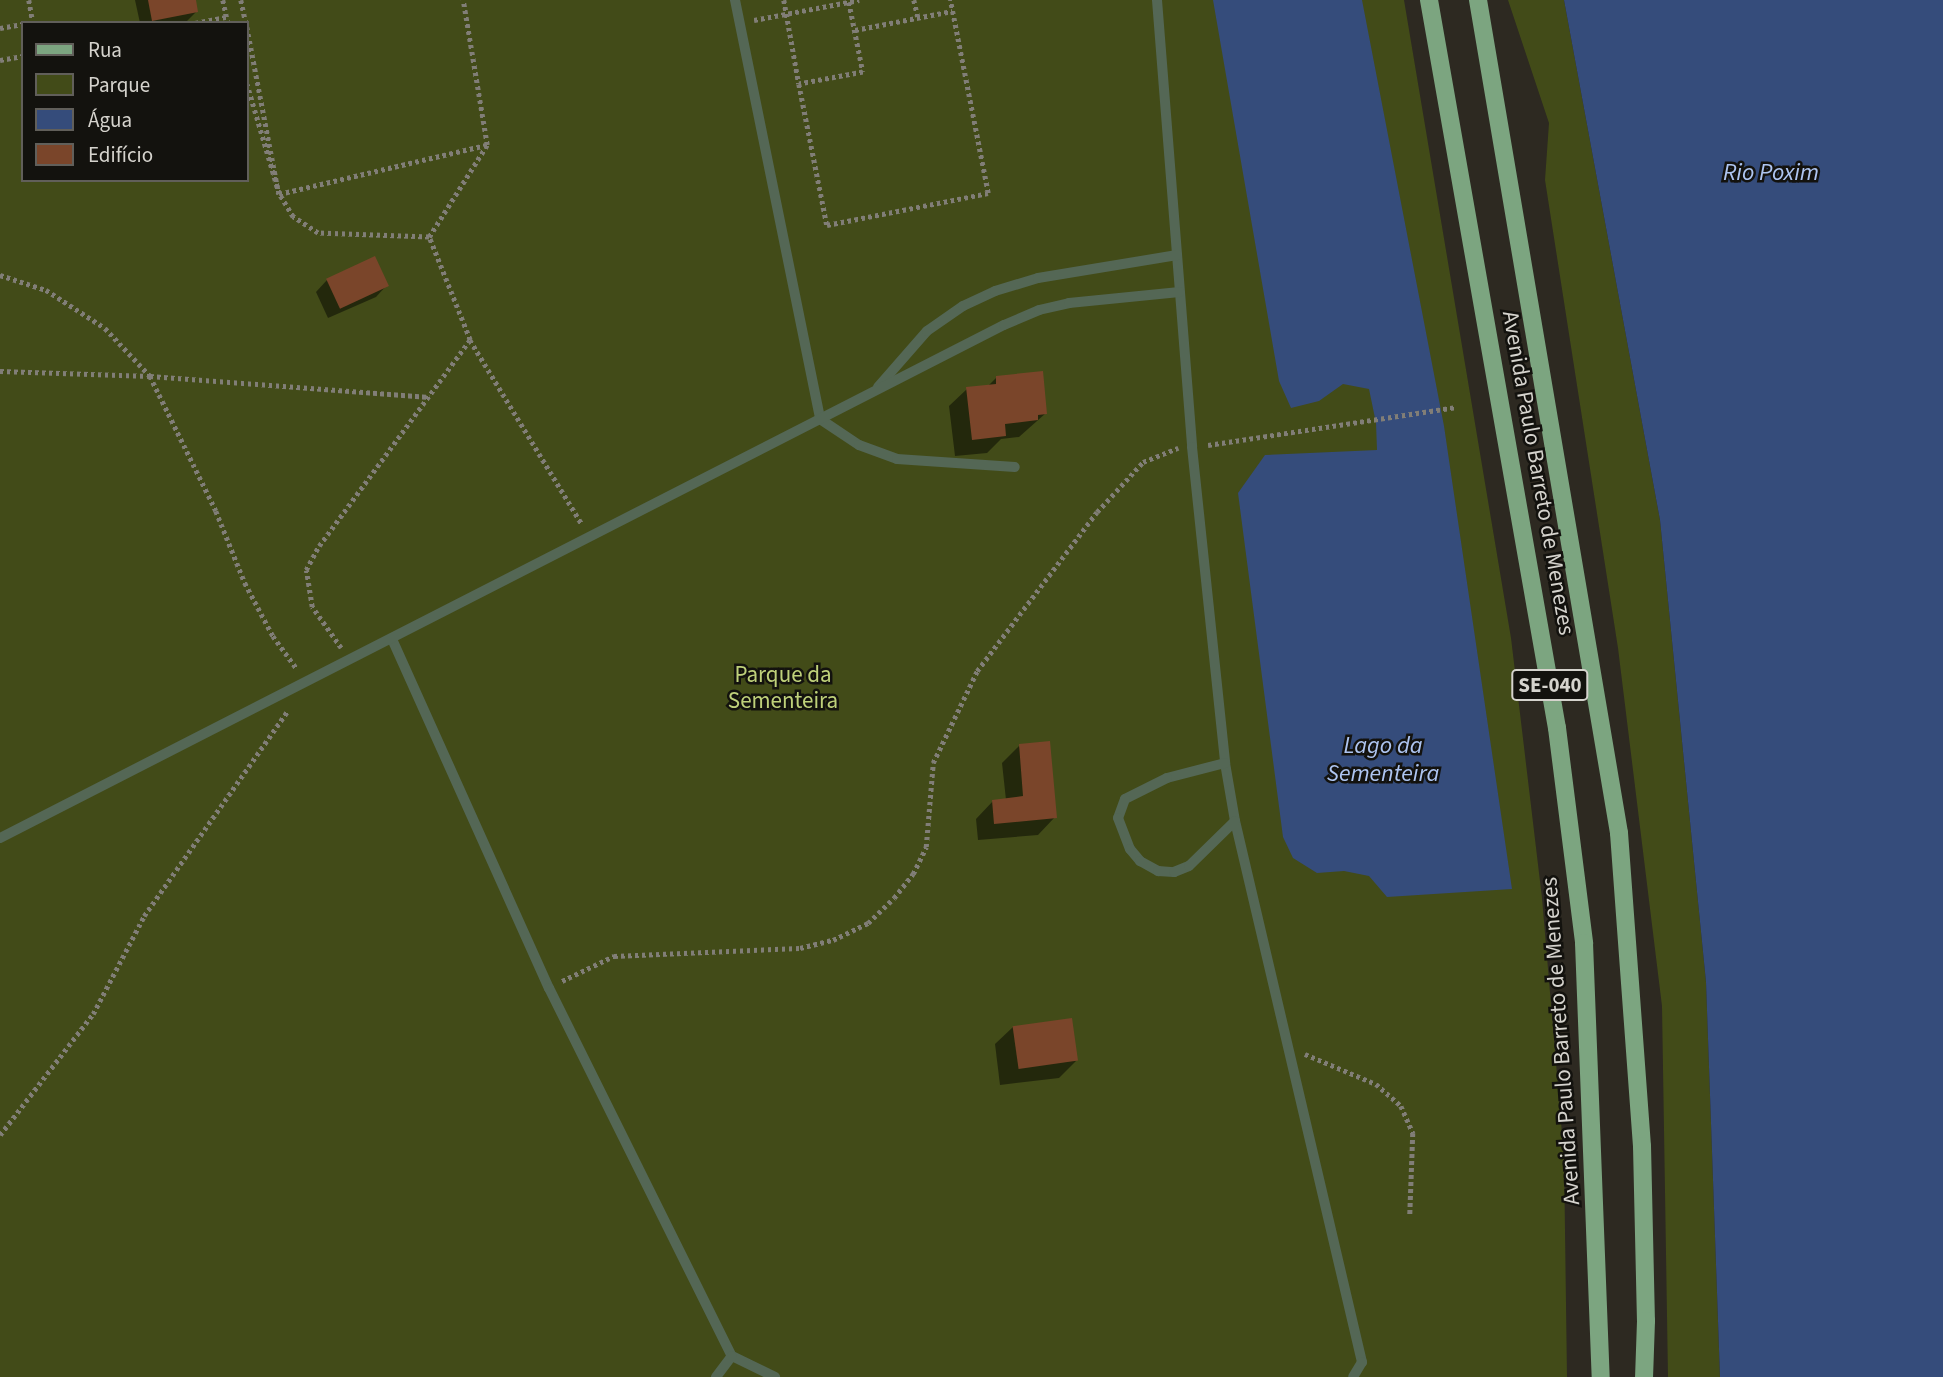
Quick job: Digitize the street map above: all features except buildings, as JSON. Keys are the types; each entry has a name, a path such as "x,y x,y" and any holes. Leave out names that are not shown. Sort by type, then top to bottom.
{"main road":[{"name":"Avenida Paulo Barreto de Menezes","path":"1429,0 1557,728 1584,943 1601,1377"},
{"name":"Avenida Paulo Barreto de Menezes","path":"1478,0 1619,833 1642,1146 1646,1321 1644,1377"}],"lane":[{"path":"735,0 820,419 859,445 897,459 1015,467"},
{"path":"1157,0 1192,447 1225,763 1234,821 1362,1362 1353,1377"},
{"path":"876,390 927,331 964,306 995,291 1038,278 1177,255"},
{"path":"0,838 307,683 948,352 1039,310 1069,303 1179,292"},
{"path":"392,639 549,988 732,1356 775,1377"},
{"path":"1225,763 1167,778 1125,799 1118,818 1130,849 1140,861 1158,871 1174,872 1189,866 1201,856 1234,821"},
{"path":"716,1377 732,1356"}],"path":[{"path":"29,0 32,21"},
{"path":"223,0 227,20"},
{"path":"242,0 245,21"},
{"path":"429,237 486,145 463,0"},
{"path":"784,0 827,225 988,193 950,0"},
{"path":"740,23 859,0"},
{"path":"915,0 918,18"},
{"path":"799,84 863,72 849,2"},
{"path":"855,30 952,11"},
{"path":"0,28 21,24"},
{"path":"248,35 279,194"},
{"path":"0,61 21,56"},
{"path":"248,88 279,194 293,217 318,233 429,237"},
{"path":"279,194 486,145"},
{"path":"429,237 470,340 590,537"},
{"path":"0,275 47,290 105,328 150,376 272,636 307,683 144,916 93,1014 0,1135"},
{"path":"350,660 312,607 306,570 319,545 470,340"},
{"path":"0,371 150,376 429,397"},
{"path":"549,988 614,956 810,947 833,940 868,923 901,890 926,847 933,763 977,671 1097,512 1143,462 1176,448 1455,407"},
{"path":"1288,1047 1376,1084 1401,1106 1413,1133 1410,1216"}],"green space":[{"name":"Parque da Sementeira","path":"0,0 1404,0 1511,638 1542,898 1564,1157 1567,1377 0,1377"},
{"path":"1508,0 1564,0 1660,520 1706,982 1720,1377 1668,1377 1662,1006 1618,648 1545,180 1549,123"}],"water":[{"name":"Lago da Sementeira","path":"1213,0 1362,0 1444,426 1512,889 1387,897 1369,876 1344,871 1317,873 1293,858 1283,837 1238,493 1265,455 1377,450 1376,423 1369,389 1343,384 1319,401 1291,408 1279,381"},
{"name":"Rio Poxim","path":"1564,0 1943,0 1943,1377 1720,1377 1706,982 1660,520"}]}
